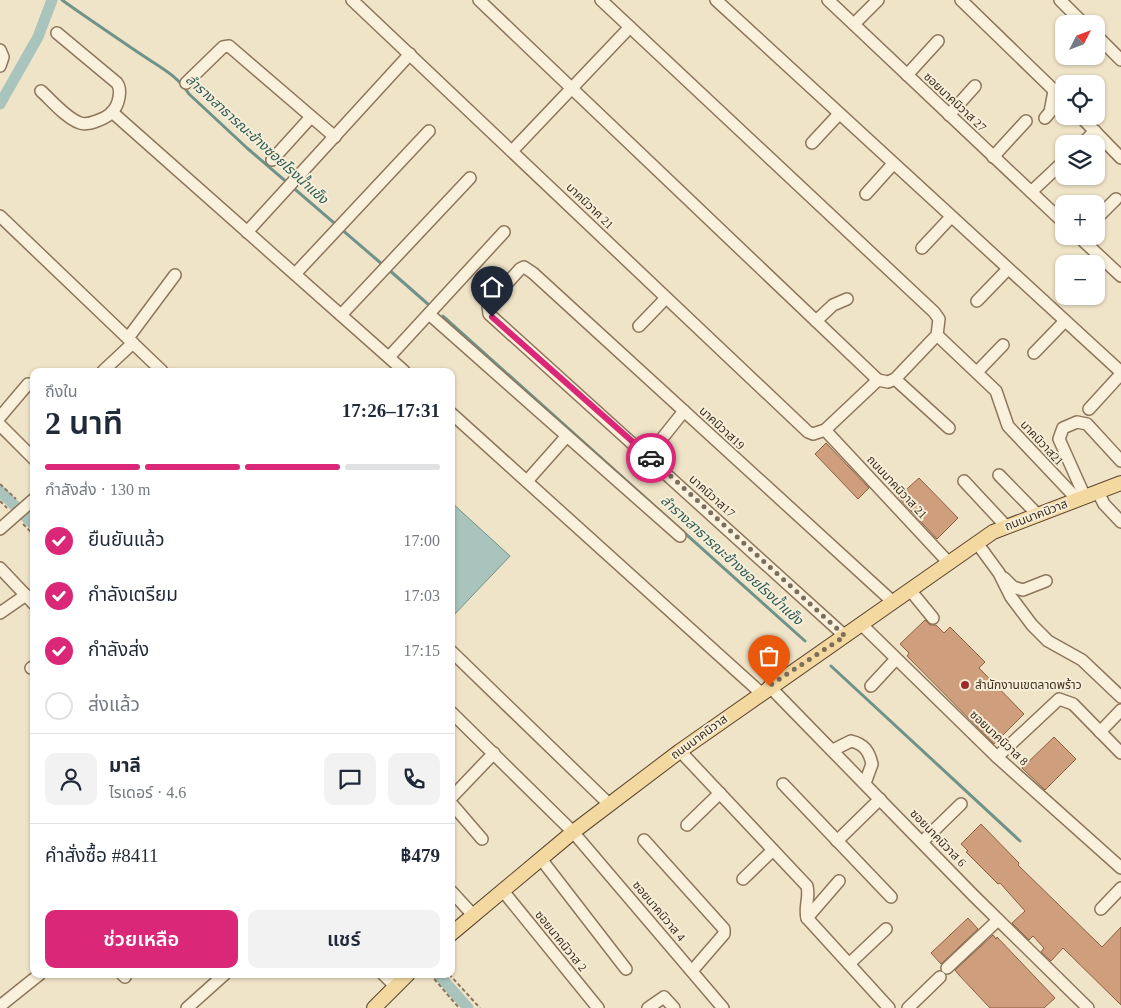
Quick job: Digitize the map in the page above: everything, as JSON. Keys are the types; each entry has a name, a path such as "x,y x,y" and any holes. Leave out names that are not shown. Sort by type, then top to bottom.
{"main road":[{"name":"ถนนนาคนิวาส","path":"455,931 573,832 680,751 977,543 1005,525 1087,496 1119,488"},
{"path":"374,1008 404,978"}],"street":[{"name":"นาคนิวาศ 21","path":"352,0 513,150 808,432 813,434 825,430"},
{"path":"479,0 878,380 888,382 895,380 937,334 940,324 934,312 601,0"},
{"path":"716,0 1121,373 1089,409"},
{"name":"ซอยนาคนิวาส 27","path":"828,0 1055,215"},
{"path":"854,24 878,0"},
{"path":"961,0 1054,91 1050,112 1046,118"},
{"path":"1060,0 1075,15"},
{"path":"513,150 630,27"},
{"path":"40,91 78,123 88,124 112,112 120,93 121,88 117,83 56,33"},
{"path":"907,75 938,41"},
{"path":"1105,44 1121,60"},
{"path":"186,83 223,47 229,46 334,137"},
{"path":"0,50 3,57 0,66"},
{"path":"247,232 410,54"},
{"path":"949,115 975,86"},
{"path":"112,112 401,368"},
{"path":"812,143 839,114"},
{"path":"272,160 312,117"},
{"path":"994,156 1026,121"},
{"path":"1089,125 1121,158"},
{"path":"295,274 429,131"},
{"path":"1091,135 1095,131"},
{"path":"866,194 893,164"},
{"path":"1031,192 1055,169"},
{"path":"341,314 470,178"},
{"path":"1105,211 1116,199"},
{"path":"0,216 159,368"},
{"path":"922,248 950,216"},
{"path":"389,357 504,232"},
{"path":"1088,245 1121,276"},
{"name":"นาคนิวาส19","path":"492,317 487,311 488,306 520,269 524,268 534,273 892,602"},
{"path":"977,301 1008,269"},
{"path":"106,368 130,341 175,275"},
{"path":"639,326 666,298"},
{"path":"816,321 833,305 847,299"},
{"path":"429,314 680,536"},
{"name":"นาคนิวาส17","path":"492,317 845,636"},
{"path":"1034,353 1064,320"},
{"name":"นาคนิวาส21","path":"937,334 996,391 1001,399 1005,419 1012,431 1087,496"},
{"path":"976,372 1003,345"},
{"path":"825,430 878,380"},
{"path":"895,380 949,428"},
{"path":"0,416 28,384"},
{"path":"648,456 684,411"},
{"name":"ซอยนาคนิวาส 6","path":"455,417 834,750 998,920 1088,1008"},
{"path":"1121,461 1087,424 1077,422 1063,428 1060,439 1087,496 1104,504 1121,522"},
{"path":"0,425 30,455"},
{"name":"ถนนนาคนิวาส 21","path":"825,430 949,563"},
{"path":"527,481 566,437"},
{"path":"999,475 1037,514"},
{"path":"964,481 1005,525"},
{"path":"0,529 30,503"},
{"path":"977,543 999,573 1012,597 1032,625 1048,642 1082,660 1121,697"},
{"path":"0,568 30,600 0,613"},
{"path":"999,573 1013,587 1023,590 1046,580"},
{"path":"910,590 933,618"},
{"name":"ซอยนาคนิวาส 8","path":"861,624 996,756 1121,868"},
{"path":"455,655 609,804"},
{"path":"871,686 896,659"},
{"path":"996,756 1059,699 1073,704 1121,753"},
{"path":"1100,732 1121,710"},
{"name":"ซอยนาคนิวาส 4","path":"455,716 573,832 723,1008"},
{"path":"834,750 851,741 859,743 867,750 872,764 865,783"},
{"path":"680,751 807,886 810,895 805,910 808,918 889,1008"},
{"path":"455,794 494,753"},
{"path":"783,784 891,898"},
{"path":"687,825 720,793"},
{"path":"837,841 880,799"},
{"path":"922,842 961,804"},
{"path":"455,808 482,839"},
{"path":"644,840 724,929 724,934 692,971"},
{"path":"742,879 773,850"},
{"path":"541,859 626,969"},
{"path":"808,918 839,881"},
{"path":"1102,909 1121,888"},
{"name":"ซอยนาคนิวาส 2","path":"502,891 598,1008"},
{"path":"455,895 473,915"},
{"path":"908,1008 998,920"},
{"path":"850,964 886,929"},
{"path":"0,1006 35,978"},
{"path":"187,1008 221,978"},
{"path":"387,978 395,986"},
{"path":"648,1008 664,996 674,1008"}],"path":[{"path":"433,978 459,1008"},
{"path":"452,978 480,1008"}],"water":[{"path":"455,506 510,556 455,614"}],"building":[{"path":"826,443 869,488 858,499 815,454"},
{"path":"919,478 958,518 937,539 898,497"},
{"path":"925,620 930,625 936,625 944,633 950,627 985,662 979,668 1024,714 994,744 907,656 909,653 900,644"},
{"path":"1054,737 1076,759 1045,790 1022,768"},
{"path":"981,824 1019,863 1018,865 1102,947 1121,927 1121,1005 1063,948 1051,961 1041,952 1044,948 1033,936 1029,940 1012,923 1025,911 1000,883 998,884 966,852 968,851 961,844"},
{"path":"968,918 978,929 941,964 931,953"},
{"path":"993,935 1055,998 1044,1008 990,1008 955,970"}],"waterway":[{"path":"0,104 38,37 52,0"},
{"name":"ลำรางสาธารณะข้างซอยโรงน้ำแข็ง","path":"62,0 160,66 247,148 383,265"},
{"name":"ลำรางสาธารณะข้างซอยโรงน้ำแข็ง","path":"388,269 429,305"},
{"name":"ลำรางสาธารณะข้างซอยโรงน้ำแข็ง","path":"443,316 805,641"},
{"path":"0,491 30,521"},
{"name":"ลำรางสาธารณะข้างซอยโรงน้ำแข็ง","path":"831,666 1020,841"},
{"path":"442,978 468,1008"}],"way so far":[{"path":"651,458 845,636 769,686"}],"place":[{"name":"สำนักงานเขตลาดพร้าว","path":"965,685"}],"route":[{"path":"492,317 651,458"}]}
